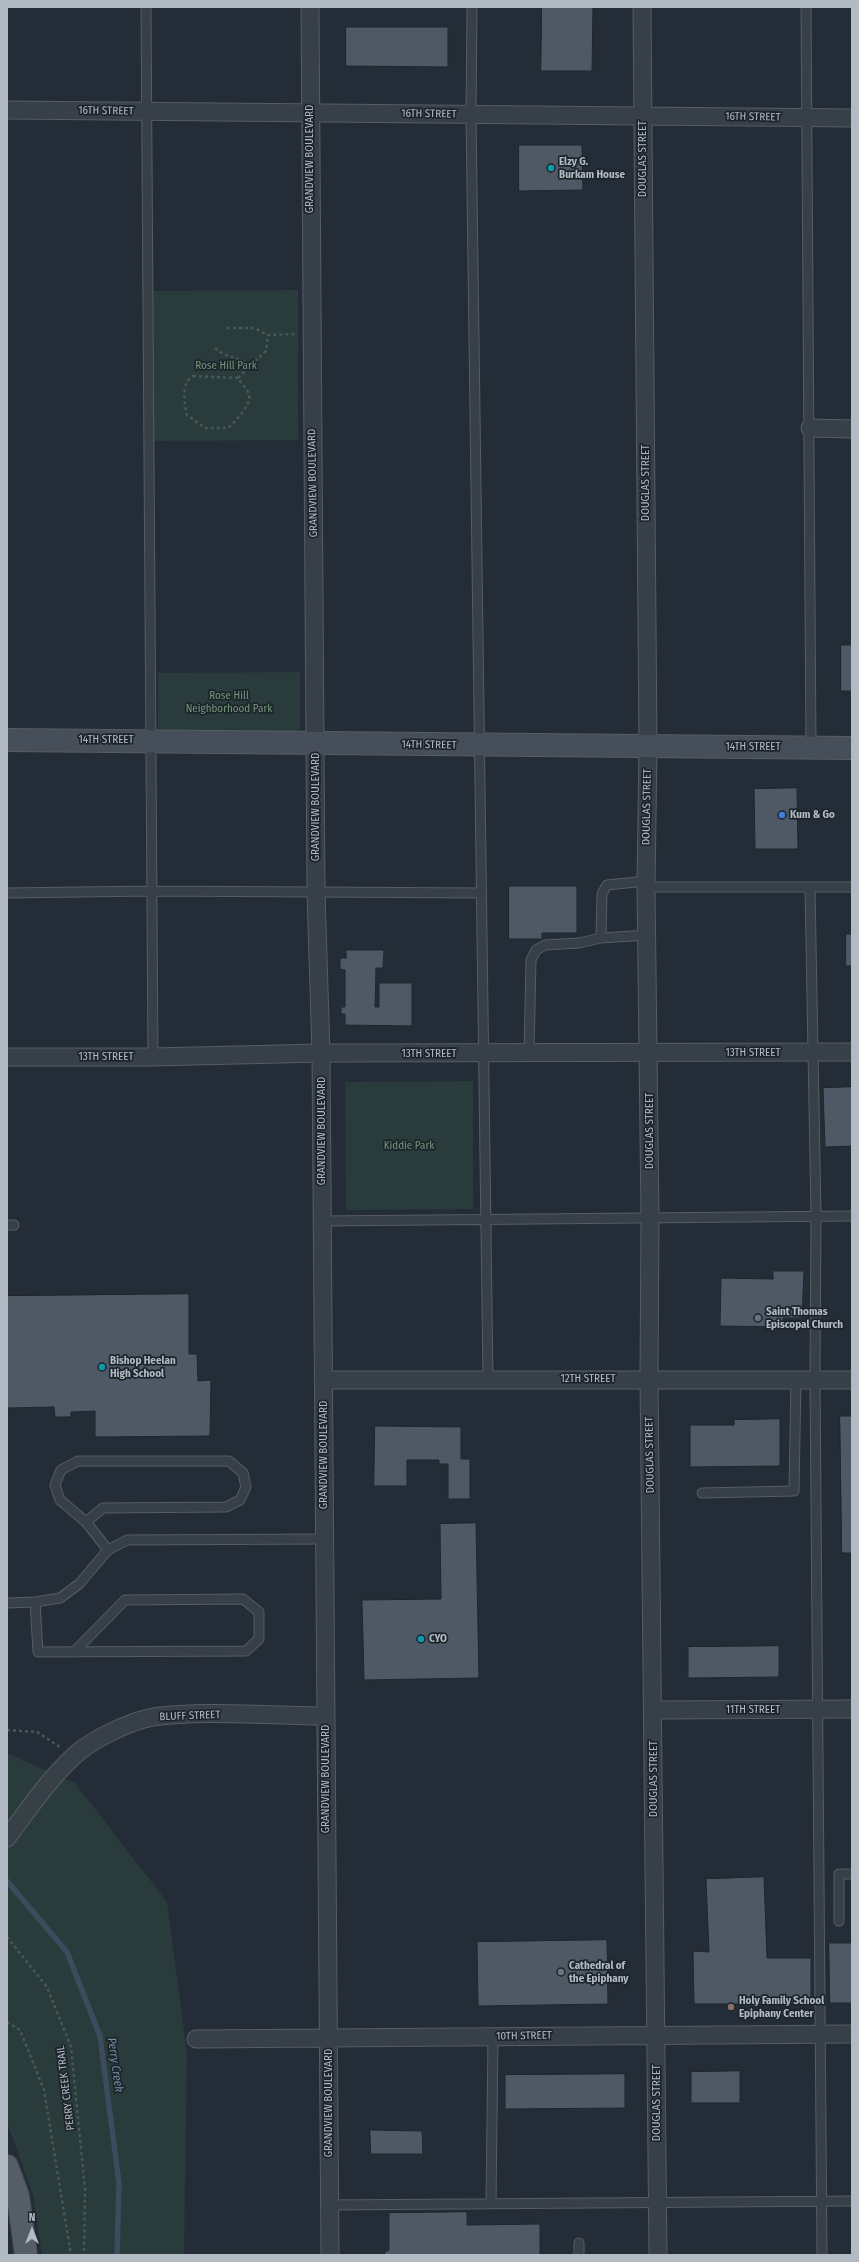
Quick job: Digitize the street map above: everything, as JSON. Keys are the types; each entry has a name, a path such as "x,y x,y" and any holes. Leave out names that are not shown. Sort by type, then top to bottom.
{"main road":[{"name":"14TH STREET","path":"7,740 315,742 480,746 852,748"},
{"path":"7,2166 18,2196 26,2255"}],"street":[{"name":"GRANDVIEW BOULEVARD","path":"310,7 316,892 321,1053 330,2255"},
{"name":"DOUGLAS STREET","path":"642,7 648,747 646,884 649,1054 650,1379 658,2255"},
{"name":"16TH STREET","path":"7,110 852,118"},
{"path":"810,428 852,429"},
{"name":"13TH STREET","path":"7,1057 153,1057 321,1053 649,1054 852,1052"},
{"name":"12TH STREET","path":"323,1380 852,1380"},
{"name":"11TH STREET","path":"654,1710 852,1709"},
{"name":"BLUFF STREET","path":"7,1838 40,1794 74,1756 102,1736 151,1718 194,1715 326,1716"},
{"name":"10TH STREET","path":"196,2039 852,2034"}],"lane":[{"path":"146,7 153,1057"},
{"path":"472,7 471,115 480,746 480,893 484,1054 488,1380"},
{"path":"806,7 805,118 810,428 811,747"},
{"path":"601,938 602,894 607,885 646,884 852,887"},
{"path":"810,887 816,1216 815,1379 819,1709 822,2255"},
{"path":"7,893 152,891 480,893"},
{"path":"529,1054 531,960 536,950 545,946 579,943 601,938 647,935"},
{"path":"322,1221 852,1216"},
{"path":"702,1493 794,1492 796,1380"},
{"path":"86,1522 102,1508 226,1507 240,1500 246,1487 243,1473 229,1461 78,1461 61,1470 55,1485 60,1500 86,1522 108,1550"},
{"path":"7,1602 35,1602 60,1598 79,1584 108,1550 127,1540 324,1539"},
{"path":"35,1602 38,1652 74,1652 246,1651 259,1639 259,1612 243,1599 125,1600 74,1652"},
{"path":"839,1921 840,1874 852,1874"},
{"path":"491,2204 493,2037"},
{"path":"330,2205 658,2204 852,2201"},
{"path":"579,2243 579,2255"}],"path":[{"path":"227,328 254,328 268,335 312,334"},
{"path":"238,378 249,394 249,400 240,417 228,428 205,428 187,416 185,384 188,378 193,376 238,378 266,351 268,335"},
{"path":"215,348 225,356 242,359 250,366"},
{"path":"7,1730 37,1732 74,1756"},
{"name":"PERRY CREEK TRAIL","path":"7,1937 47,1987 71,2046 85,2190 84,2255"},
{"path":"7,2022 20,2030 44,2090 71,2255"}],"green space":[{"name":"Rose Hill Park","path":"298,290 298,440 154,441 153,291"},
{"name":"Rose Hill Neighborhood Park","path":"300,672 300,731 158,732 158,673"},
{"name":"Kiddie Park","path":"473,1081 473,1209 346,1210 345,1082"},
{"path":"7,1753 75,1783 167,1902 187,2054 184,2255 42,2255 33,2195 7,2122"}],"building":[{"path":"542,7 593,7 592,71 541,71"},
{"path":"346,27 448,27 448,67 346,66"},
{"name":"Elzy G. Burkam House","path":"519,145 582,145 583,190 519,191"},
{"path":"841,645 852,645 852,691 841,691"},
{"path":"797,788 798,849 755,849 754,789"},
{"path":"509,886 577,886 577,933 542,933 542,939 509,939"},
{"path":"846,934 852,934 852,966 846,966"},
{"path":"346,950 384,950 383,968 376,968 375,1007 379,1007 379,983 412,983 412,1026 345,1025 345,1014 341,1014 341,1007 345,1007 345,970 340,969 340,958 346,958"},
{"path":"852,1087 852,1146 825,1147 823,1088"},
{"path":"773,1271 804,1271 802,1318 783,1318 783,1327 720,1326 721,1278 773,1279"},
{"name":"Bishop Heelan High School","path":"189,1294 189,1354 197,1354 198,1381 211,1380 210,1436 95,1437 95,1411 71,1412 71,1417 55,1417 54,1407 7,1408 7,1296"},
{"path":"840,1416 852,1416 852,1553 842,1553"},
{"path":"780,1419 780,1466 690,1467 690,1425 734,1425 734,1420"},
{"path":"375,1426 461,1427 461,1459 470,1459 470,1499 448,1499 448,1464 439,1464 439,1460 407,1460 407,1486 374,1486"},
{"name":"CYO","path":"476,1523 479,1678 364,1680 362,1600 441,1599 440,1524"},
{"path":"779,1646 779,1677 688,1678 688,1647"},
{"path":"764,1877 767,1958 811,1958 811,2004 694,2004 693,1951 709,1952 706,1879"},
{"path":"607,1940 608,2004 478,2006 477,1942"},
{"path":"829,1943 852,1943 852,2003 830,2003"},
{"path":"740,2071 740,2103 691,2103 691,2072"},
{"path":"625,2074 625,2108 505,2109 505,2075"},
{"path":"370,2130 422,2131 423,2154 371,2154"},
{"path":"467,2212 467,2225 540,2224 540,2255 384,2255 385,2252 389,2250 389,2213"}],"waterway":[{"name":"Perry Creek","path":"7,1881 67,1952 100,2036 119,2183 117,2255"}],"place":[{"name":"Elzy G. Burkam House","path":"551,168"},
{"name":"Kum & Go","path":"782,815"},
{"name":"Saint Thomas Episcopal Church","path":"758,1318"},
{"name":"Bishop Heelan High School","path":"102,1367"},
{"name":"CYO","path":"421,1639"},
{"name":"Cathedral of the Epiphany","path":"561,1972"},
{"name":"Holy Family School Epiphany Center","path":"731,2007"}]}
